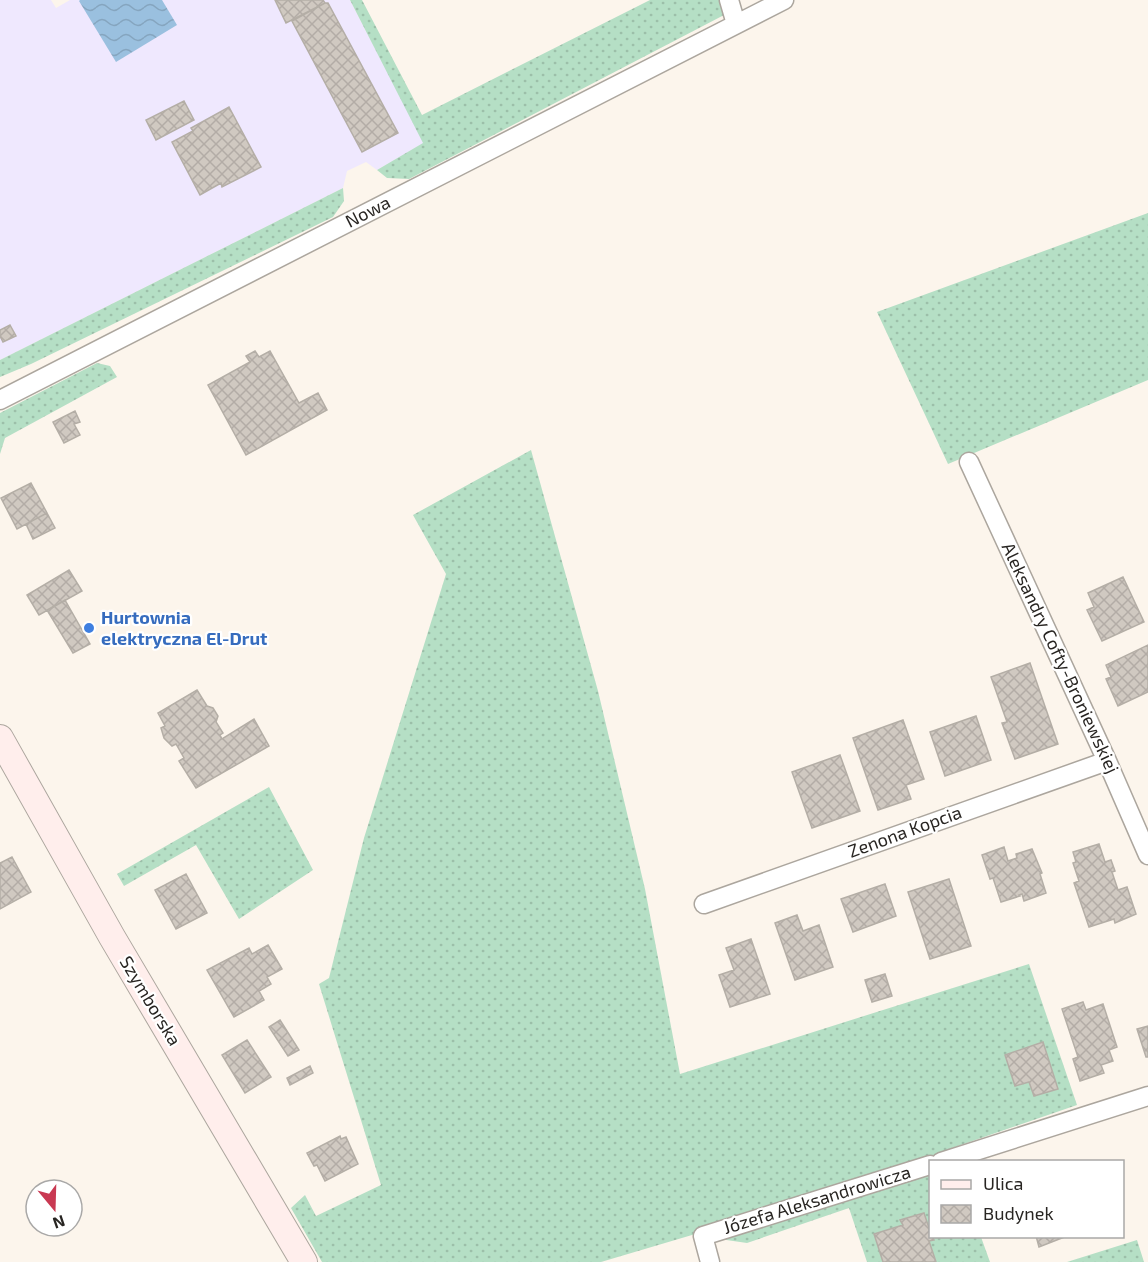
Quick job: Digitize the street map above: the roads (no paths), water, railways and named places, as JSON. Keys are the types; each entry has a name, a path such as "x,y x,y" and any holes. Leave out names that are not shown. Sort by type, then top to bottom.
{"street":[{"path":"729,0 736,24"},
{"name":"Nowa","path":"0,400 784,0"},
{"name":"Aleksandry Cofty-Broniewskiej","path":"969,462 1148,855"},
{"name":"Szymborska","path":"0,738 112,937 304,1262"},
{"name":"Zenona Kopcia","path":"704,904 1107,761"},
{"path":"944,1160 1148,1096"},
{"name":"Józefa Aleksandrowicza","path":"710,1262 703,1236 929,1165"}],"water":[{"path":"80,0 162,0 177,25 116,62"}],"place":[{"name":"Hurtownia elektryczna El-Drut","path":"89,628"}]}
